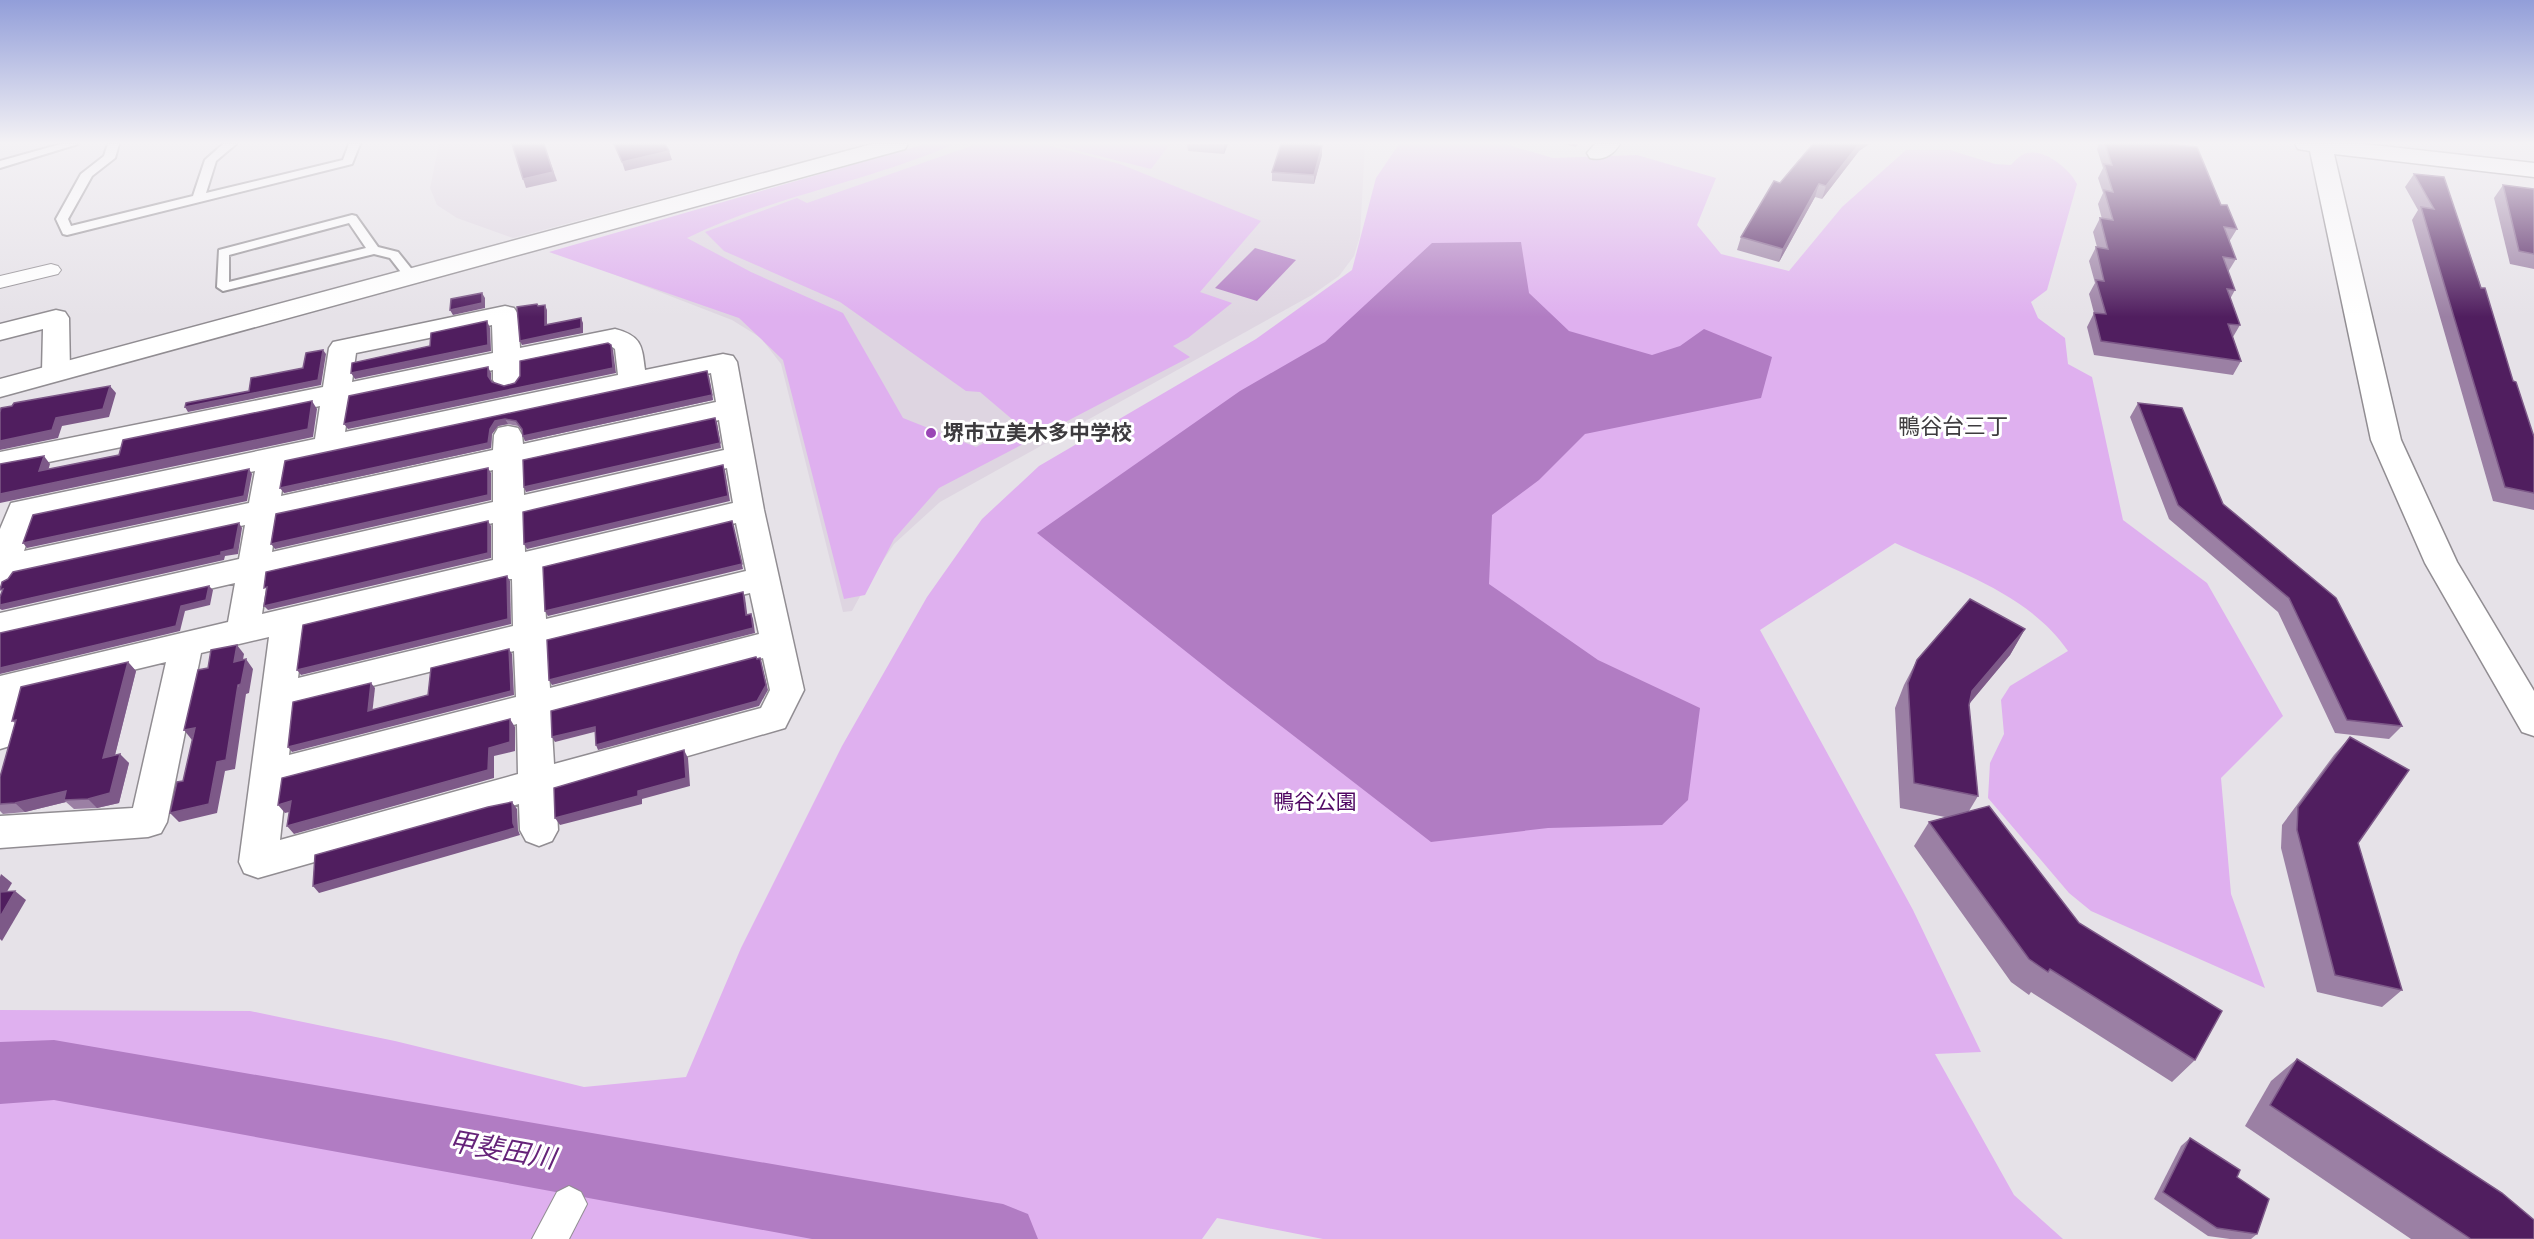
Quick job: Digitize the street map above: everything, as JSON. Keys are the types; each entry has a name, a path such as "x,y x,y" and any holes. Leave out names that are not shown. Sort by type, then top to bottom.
{"street":[{"path":"0,388 686,202"},
{"path":"2329,202 2386,440 2440,563 2534,722"},
{"path":"0,282 51,270"},
{"path":"329,445 343,348 505,314 508,508 530,635 539,830"},
{"path":"0,332 56,318 56,372"},
{"path":"0,462 615,337 628,345 633,381"},
{"path":"1,571 22,510 723,362 748,510 787,690 773,718 258,862 288,621"},
{"path":"1,571 263,510 731,408"},
{"path":"107,492 122,437"},
{"path":"0,626 739,456"},
{"path":"243,632 272,457"},
{"path":"0,735 7,687 748,510"},
{"path":"279,696 763,578"},
{"path":"269,775 776,642"},
{"path":"0,832 148,822 186,646"},
{"path":"550,1239 569,1204"}],"lane":[{"path":"72,202 62,219 67,231 183,202"},
{"path":"374,250 352,219 223,253 223,286 374,250 394,255 412,277"}],"shaded area":[{"path":"436,202 648,202 513,238 457,218"},
{"name":"堺市立美木多中学校","path":"727,202 1362,202 1360,236 1354,256 1339,276 1312,295 940,502 894,544 852,611 843,612 781,364 761,338 732,320 554,251"},
{"path":"1521,242 1529,293 1569,331 1652,355 1680,346 1704,329 1772,357 1761,398 1585,434 1539,480 1492,515 1489,584 1598,660 1700,708 1688,800 1662,825 1548,828 1431,842 1037,533 1240,391 1325,342 1432,243"},
{"path":"1255,248 1296,260 1257,301 1215,288"}],"green space":[{"name":"堺市立美木多中学校","path":"724,202 780,202 719,223 687,238 751,272 843,313 903,418 976,447 1019,425 980,392 966,391 840,302 724,251 705,232 787,202 1214,202 1261,221 1200,292 1232,303 1188,338 1173,346 1190,357 939,488 894,539 865,595 844,599 783,360 739,318 549,252"},
{"name":"鴨谷公園","path":"1370,202 1706,202 1697,225 1721,254 1789,271 1848,202 2072,202 2047,290 2031,302 2038,318 2065,338 2068,364 2092,377 2123,520 2207,583 2283,716 2221,778 2231,894 2265,988 2091,911 2069,893 1988,798 1990,763 2004,734 2001,700 2010,686 2068,651 2052,631 2012,599 1966,574 1895,543 1760,630 1913,910 1981,1052 1935,1054 2014,1195 2063,1239 1323,1239 1217,1218 1202,1239 0,1239 0,1010 250,1011 395,1041 584,1087 686,1077 741,948 842,746 927,597 982,519 1039,466 1256,339 1352,270"}],"building":[{"path":"1762,202 1809,202 1783,249 1741,237"},
{"path":"2108,202 2220,202 2221,205 2227,205 2237,229 2224,227 2236,259 2223,257 2235,290 2227,289 2240,325 2228,324 2241,361 2101,341 2094,313 2106,314 2096,280 2104,281 2096,247 2108,249 2100,218 2113,220"},
{"path":"2430,202 2452,202 2481,288 2485,288 2513,381 2516,382 2534,437 2534,493 2505,487 2421,207 2434,209"},
{"path":"2507,202 2534,202 2534,254 2519,251"},
{"path":"482,293 482,303 450,310 451,299"},
{"path":"537,304 538,306 545,305 545,325 581,318 581,328 520,341 517,307"},
{"path":"487,321 488,345 351,373 352,363 430,346 431,333"},
{"path":"608,343 611,345 613,368 344,424 349,396 488,367 488,376 492,382 504,386 515,383 520,376 520,361"},
{"path":"323,350 318,380 185,407 186,403 249,391 251,378 303,368 306,353"},
{"path":"707,371 712,395 523,436 522,429 516,421 505,419 495,421 490,429 488,443 280,488 285,461"},
{"path":"110,386 103,409 56,418 52,430 0,441 1,408 12,406 14,403"},
{"path":"312,401 308,429 0,494 0,464 44,456 39,471 119,455 123,440"},
{"path":"2138,403 2182,408 2223,504 2336,598 2402,726 2347,720 2289,598 2178,505"},
{"path":"715,418 720,443 524,487 523,460"},
{"path":"723,465 728,496 524,544 523,512"},
{"path":"488,468 488,495 271,544 276,514"},
{"path":"249,469 244,496 23,543 33,515"},
{"path":"488,521 488,553 264,606 267,587 264,588 266,572"},
{"path":"732,521 742,564 545,611 543,567"},
{"path":"239,523 234,549 221,552 221,555 0,605 2,582 8,579 13,572"},
{"path":"507,576 508,619 297,670 303,625"},
{"path":"209,586 206,600 181,606 176,626 0,668 0,633"},
{"path":"743,592 746,615 751,614 753,628 549,680 547,640"},
{"path":"1970,599 2025,629 1972,691 1969,705 1978,796 1914,783 1908,683 1917,660"},
{"path":"237,645 234,662 246,659 241,684 238,685 226,760 217,762 209,804 170,813 177,782 183,781 195,728 184,730 198,670 208,668 211,650"},
{"path":"509,649 511,691 288,747 293,702 371,683 368,711 428,695 431,668"},
{"path":"756,657 760,658 766,685 757,701 596,745 595,727 552,737 551,711"},
{"path":"128,662 103,758 120,754 110,793 88,799 64,800 66,791 15,803 0,804 0,777 16,720 12,721 21,687"},
{"path":"510,719 510,742 489,748 488,770 287,826 291,801 278,805 282,778"},
{"path":"2350,737 2409,770 2358,843 2402,990 2335,975 2297,830 2298,807"},
{"path":"684,750 686,778 638,791 638,796 555,818 554,788"},
{"path":"512,802 515,828 313,886 315,855"},
{"path":"1989,806 2079,923 2222,1011 2195,1060 2050,969 2048,972 2029,959 1929,822"},
{"path":"15,891 0,917 0,892"},
{"path":"2297,1059 2502,1193 2534,1220 2534,1239 2471,1239 2270,1105"},
{"path":"2190,1138 2240,1170 2237,1177 2269,1199 2257,1234 2217,1228 2163,1192"}],"waterway":[{"name":"甲斐田川","path":"0,1073 54,1070 1003,1239"}],"place":[{"name":"堺市立美木多中学校","path":"931,433"}],"district":[{"name":"鴨谷台三丁","path":"1953,426"}]}
